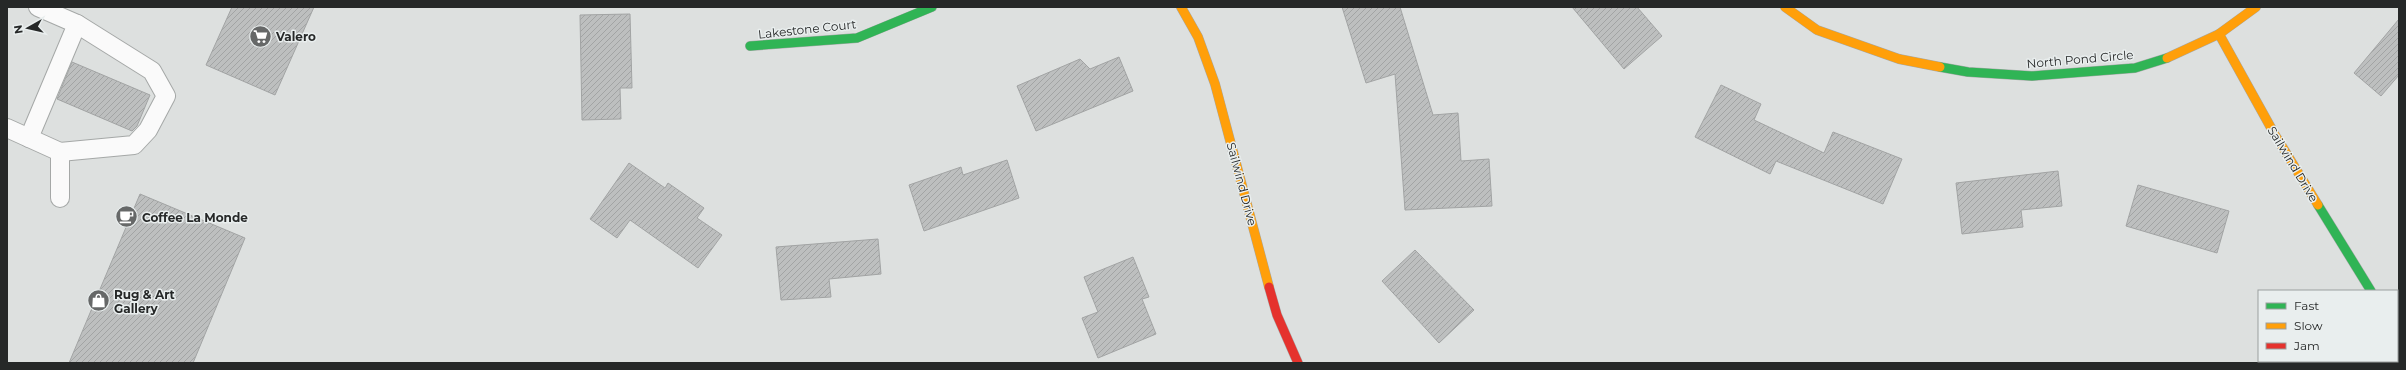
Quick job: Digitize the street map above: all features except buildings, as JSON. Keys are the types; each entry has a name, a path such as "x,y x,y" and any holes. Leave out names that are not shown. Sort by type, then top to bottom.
{"street":[{"name":"Lakestone Court","path":"750,46 857,38 932,7"},
{"name":"Sailwind Drive","path":"1181,7 1198,37 1215,84 1277,315 1298,363"},
{"name":"North Pond Circle","path":"1785,7 1817,30 1899,59 1968,72 2032,76 2135,68 2174,56 2219,34 2256,7"},
{"name":"Sailwind Drive","path":"2219,34 2275,135 2370,290"}],"lane":[{"path":"7,128 60,152 134,145 148,130 166,96 152,71 77,24 38,7"},
{"path":"29,138 77,24"},
{"path":"60,152 60,198"}],"traffic: fast":[{"path":"750,46 857,38 932,7"},
{"path":"1940,67 1968,72 2032,76 2135,68 2167,58"},
{"path":"2318,205 2370,290"}],"traffic: slow":[{"path":"1181,7 1198,37 1215,84 1269,287"},
{"path":"1785,7 1817,30 1899,59 1940,67"},
{"path":"2167,58 2219,34 2256,7"},
{"path":"2219,34 2275,135 2318,205"}],"traffic: jam":[{"path":"1269,287 1277,315 1298,363"}],"place":[{"name":"Valero","path":"260,36"},
{"name":"Coffee La Monde","path":"126,217"},
{"name":"Rug & Art Gallery","path":"98,301"}]}
